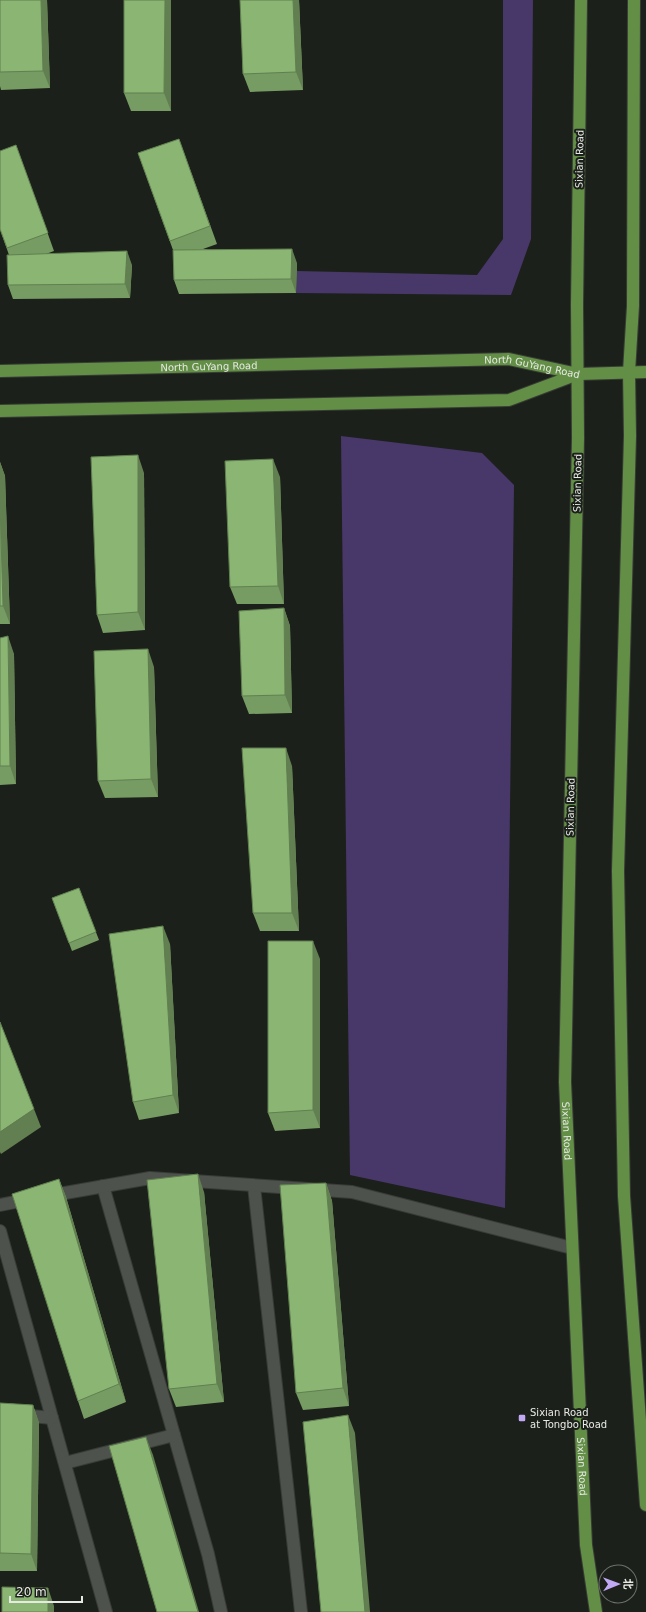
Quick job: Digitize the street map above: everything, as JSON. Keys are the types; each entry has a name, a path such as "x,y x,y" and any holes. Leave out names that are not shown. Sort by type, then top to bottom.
{"main road":[{"name":"Sixian Road","path":"581,0 577,305 578,374 565,1082 586,1545 596,1612"},
{"path":"634,0 633,306 629,372 630,436 618,887 624,1196 646,1504"},
{"name":"North GuYang Road","path":"0,371 509,359 578,374 646,372"},
{"name":"North GuYang Road","path":"0,411 509,400 578,374"}],"lane":[{"path":"0,1205 150,1178 352,1192 572,1248"},
{"path":"103,1186 208,1554 221,1612"},
{"path":"254,1186 301,1612"},
{"path":"0,1231 106,1612"},
{"path":"0,1413 52,1418"},
{"path":"65,1463 174,1435"}],"shaded area":[{"path":"503,0 533,0 531,239 511,295 296,293 297,271 477,275 503,239"},
{"path":"341,436 482,453 514,485 505,1208 350,1175"}],"building":[{"path":"0,0 41,0 43,71 0,72"},
{"path":"124,0 165,0 164,93 124,93"},
{"path":"240,0 293,0 296,72 243,74"},
{"path":"179,139 210,226 170,241 138,153"},
{"path":"16,145 48,233 7,248 0,229 0,151"},
{"path":"292,249 291,279 174,280 173,250"},
{"path":"127,251 125,284 8,285 7,255"},
{"path":"138,455 138,612 97,615 91,457"},
{"path":"273,459 278,586 230,587 225,461"},
{"path":"0,501 3,606 0,606"},
{"path":"284,608 285,695 242,696 239,611"},
{"path":"8,636 10,766 0,766 0,638"},
{"path":"148,649 151,779 98,781 94,651"},
{"path":"242,748 286,748 292,913 253,913"},
{"path":"79,888 96,932 69,943 52,898"},
{"path":"163,926 173,1095 133,1102 109,934"},
{"path":"268,941 313,941 313,1110 268,1113"},
{"path":"0,1022 34,1109 0,1132"},
{"path":"198,1174 217,1384 169,1389 147,1180"},
{"path":"59,1179 119,1384 78,1401 12,1194"},
{"path":"326,1183 343,1388 296,1393 280,1185"},
{"path":"0,1403 33,1405 31,1554 0,1553"},
{"path":"348,1415 365,1612 321,1612 303,1422"},
{"path":"146,1437 198,1612 157,1612 109,1446"},
{"path":"2,1587 48,1588 48,1612 2,1612"}],"place":[{"name":"Sixian Road at Tongbo Road","path":"522,1418"}]}
